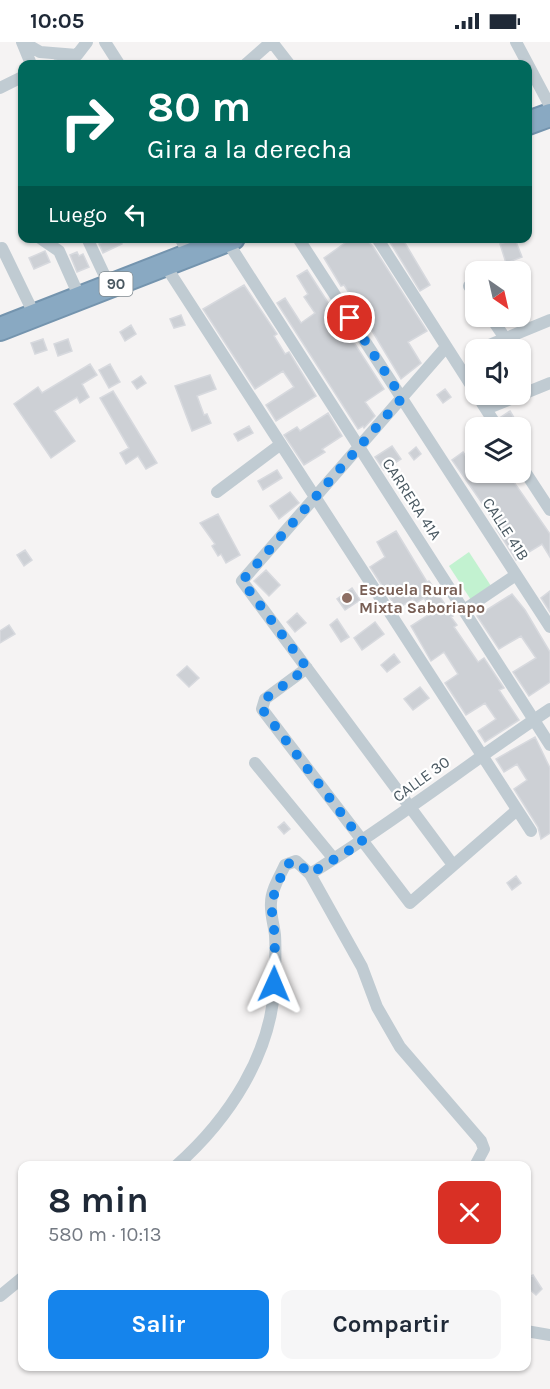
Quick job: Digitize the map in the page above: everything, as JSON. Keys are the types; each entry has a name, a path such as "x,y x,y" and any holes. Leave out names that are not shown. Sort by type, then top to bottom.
{"highway":[{"path":"532,122 550,115"},
{"name":"90","path":"0,329 165,265 185,247 211,243"}],"street":[{"path":"22,42 40,52 77,55"},
{"path":"22,42 29,60"},
{"path":"66,60 77,55 87,42"},
{"path":"105,42 116,60"},
{"path":"251,60 271,42 286,60"},
{"path":"516,42 526,60"},
{"path":"532,72 550,106"},
{"path":"0,88 18,79"},
{"path":"47,243 59,251 80,298"},
{"path":"89,243 110,287"},
{"name":"CARRERA 41A","path":"232,243 359,448 550,745"},
{"name":"CALLE 41B","path":"301,243 550,627"},
{"path":"380,243 465,376"},
{"path":"2,248 35,316"},
{"path":"165,265 531,831"},
{"path":"498,327 505,338 550,320"},
{"path":"446,347 242,581 453,865"},
{"path":"454,359 465,354"},
{"path":"486,409 550,383"},
{"path":"483,405 491,417"},
{"path":"217,492 281,444"},
{"path":"531,481 550,510"},
{"path":"464,610 516,575"},
{"path":"307,668 265,699 262,709 410,903 517,810"},
{"name":"CALLE 30","path":"310,874 363,842 482,755 550,709"},
{"path":"255,763 334,860"},
{"path":"181,1161 247,1081 265,1039 274,984 275,938 271,903 285,865 296,861 310,874 362,967 377,1007 400,1047 481,1141 484,1149 478,1161"},
{"path":"0,1296 18,1281"},
{"path":"531,1332 550,1335"}],"green space":[{"path":"469,552 491,586 471,600 449,566"}],"building":[{"path":"122,243 122,244 103,253 99,244"},
{"path":"345,243 370,243 427,331 408,342 421,363 401,379 365,319 363,321 355,309 358,307 344,285 341,286 324,258"},
{"path":"390,243 405,243 430,285 420,291"},
{"path":"517,243 522,257 505,261 500,244"},
{"path":"45,251 50,262 34,269 29,258"},
{"path":"77,252 79,256 83,254 89,267 77,272 70,255"},
{"path":"307,270 384,389 365,402 375,416 364,428 363,426 358,429 277,303 285,298 301,323 315,313 304,297 308,294 297,276"},
{"path":"244,285 277,334 274,336 285,354 289,352 316,396 276,421 266,405 294,387 283,371 255,389 203,309"},
{"path":"181,315 185,325 174,328 170,319"},
{"path":"131,325 136,334 125,341 120,332"},
{"path":"43,339 47,350 35,354 31,343"},
{"path":"68,339 72,351 58,356 54,344"},
{"path":"90,364 97,375 82,384 89,397 80,403 77,397 54,411 75,441 51,458 14,404 38,387 42,393"},
{"path":"110,364 120,382 109,388 99,370"},
{"path":"210,375 216,389 197,396 204,415 207,414 211,423 192,431 175,386"},
{"path":"141,376 146,383 137,389 132,382"},
{"path":"445,389 451,397 443,403 437,395"},
{"path":"113,391 157,463 146,469 138,456 126,464 120,453 129,448 100,398"},
{"path":"510,411 514,417 501,417"},
{"path":"328,413 342,436 322,449 325,452 304,465 284,435 297,427 300,431"},
{"path":"249,426 253,433 238,441 234,434"},
{"path":"392,446 401,459 384,470 375,457"},
{"path":"416,447 421,454 414,460 409,453"},
{"path":"463,452 465,479 452,460"},
{"path":"277,470 282,478 263,490 258,481"},
{"path":"468,483 515,483 550,534 550,557 542,544 516,560 496,528 498,526"},
{"path":"290,492 299,503 279,519 270,506"},
{"path":"218,514 240,555 226,563 221,554 218,556 212,546 215,544 200,523"},
{"path":"396,531 427,582 429,581 453,616 451,617 457,625 454,627 478,662 484,658 504,688 499,690 519,720 485,742 478,731 496,719 485,703 466,715 445,683 458,674 444,652 431,661 411,626 433,612 424,598 416,603 413,599 397,609 370,567 385,557 377,542"},
{"path":"25,550 32,560 24,566 17,555"},
{"path":"266,570 280,585 269,596 254,581"},
{"path":"352,588 360,600 345,610 337,599"},
{"path":"550,591 550,612 541,598"},
{"path":"512,594 525,610 550,652 550,682 529,696 513,672 536,658 521,636 499,649 477,616"},
{"path":"297,613 306,623 295,632 287,622"},
{"path":"337,619 349,637 341,642 330,625"},
{"path":"375,622 384,634 362,650 354,638"},
{"path":"9,625 15,634 0,643 0,631"},
{"path":"394,654 400,662 387,672 381,665"},
{"path":"187,666 199,678 189,687 177,675"},
{"path":"420,687 429,698 413,710 404,699"},
{"path":"535,737 550,768 550,833 541,839 538,827 514,789 527,780 517,764 504,772 496,759"},
{"path":"284,822 290,829 284,834 278,827"},
{"path":"516,876 521,883 512,890 507,883"},
{"path":"533,1275 542,1289 536,1295 531,1290 531,1276"}],"place":[{"name":"Escuela Rural Mixta Saboriapo","path":"347,598"}],"route":[{"path":"274,984 275,938 271,903 285,865 296,861 310,874 363,842 262,709 261,704 265,699 307,668 242,581 402,398 350,318"}]}
